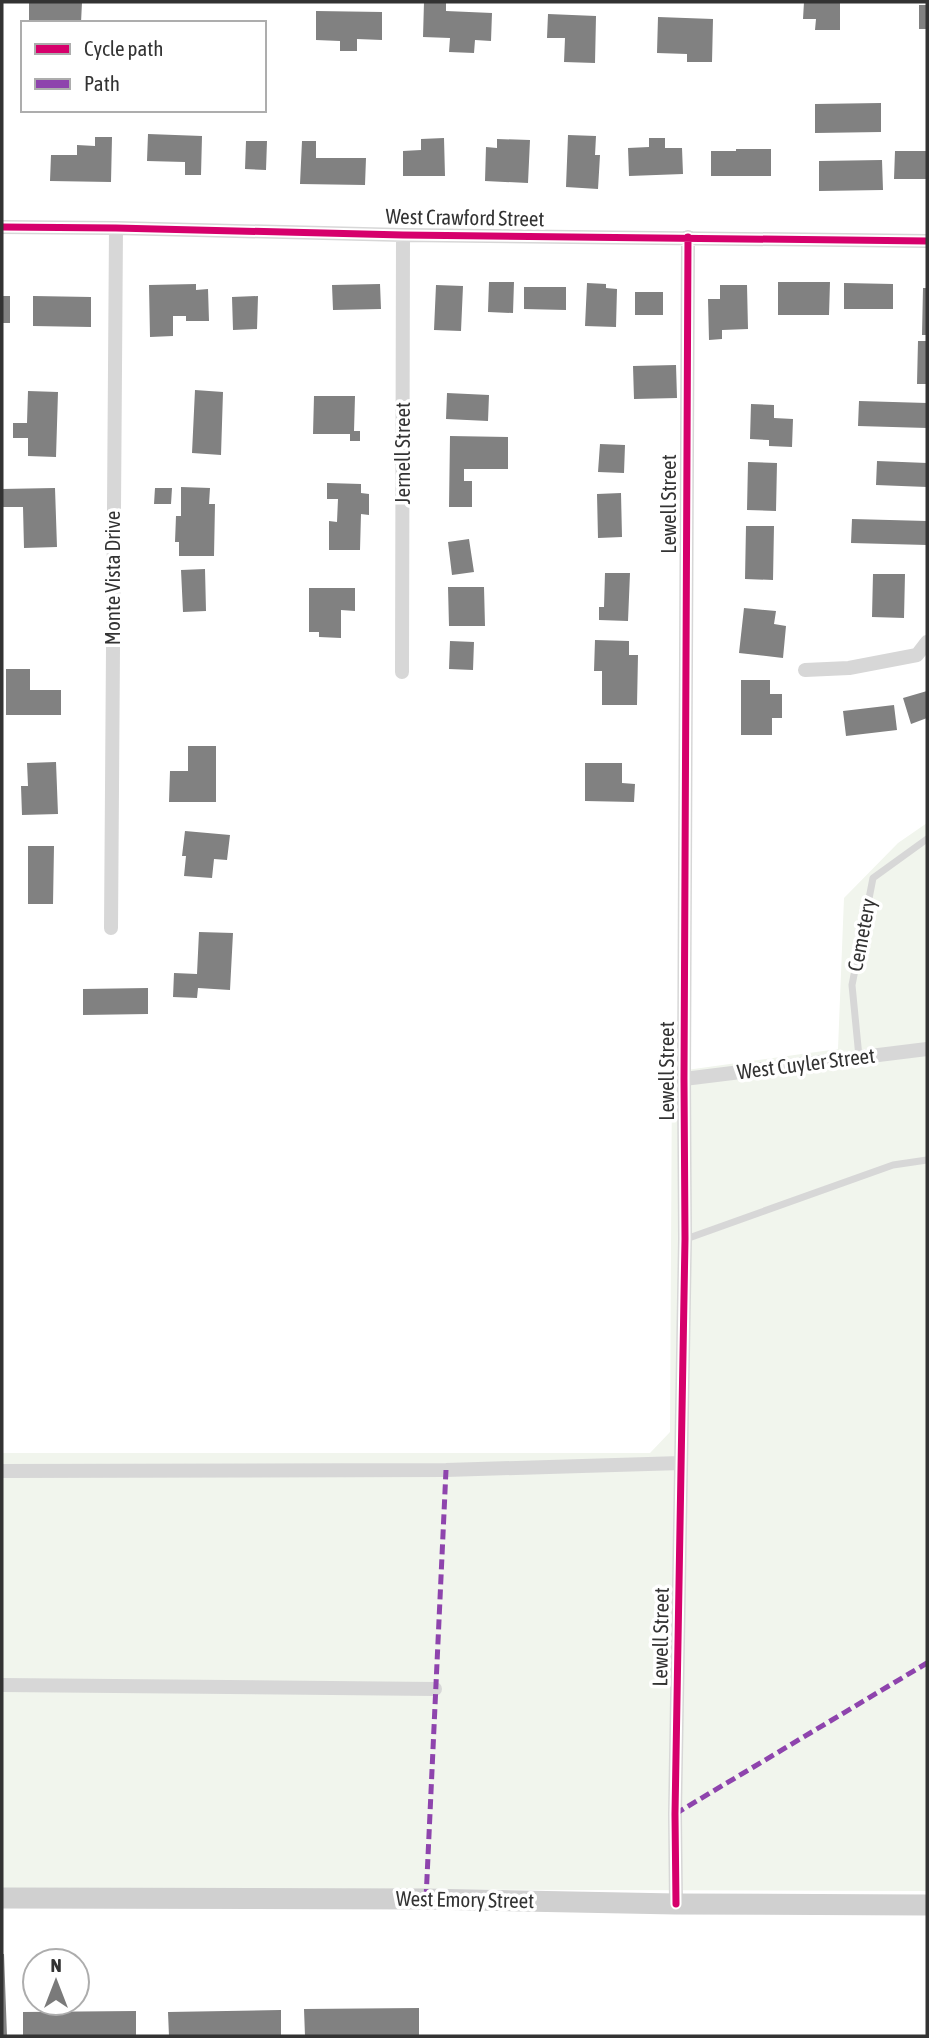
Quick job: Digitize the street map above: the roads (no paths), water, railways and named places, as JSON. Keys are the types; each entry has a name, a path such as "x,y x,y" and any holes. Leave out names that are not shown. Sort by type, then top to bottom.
{"street":[{"name":"West Crawford Street","path":"2,227 927,242"},
{"name":"Monte Vista Drive","path":"111,928 116,228"},
{"name":"Jernell Street","path":"402,672 404,235"},
{"name":"Lewell Street","path":"676,1904 675,1814 685,1239 688,237"},
{"path":"806,670 849,668 917,655 927,642"},
{"name":"West Cuyler Street","path":"684,1079 927,1049"},
{"path":"2,1471 446,1470 681,1463"},
{"path":"2,1685 435,1689"},
{"name":"West Emory Street","path":"2,1898 426,1899 927,1905"}],"lane":[{"name":"Cemetery","path":"859,1058 852,985 873,878 927,839"},
{"path":"685,1239 893,1166 927,1160"}]}
